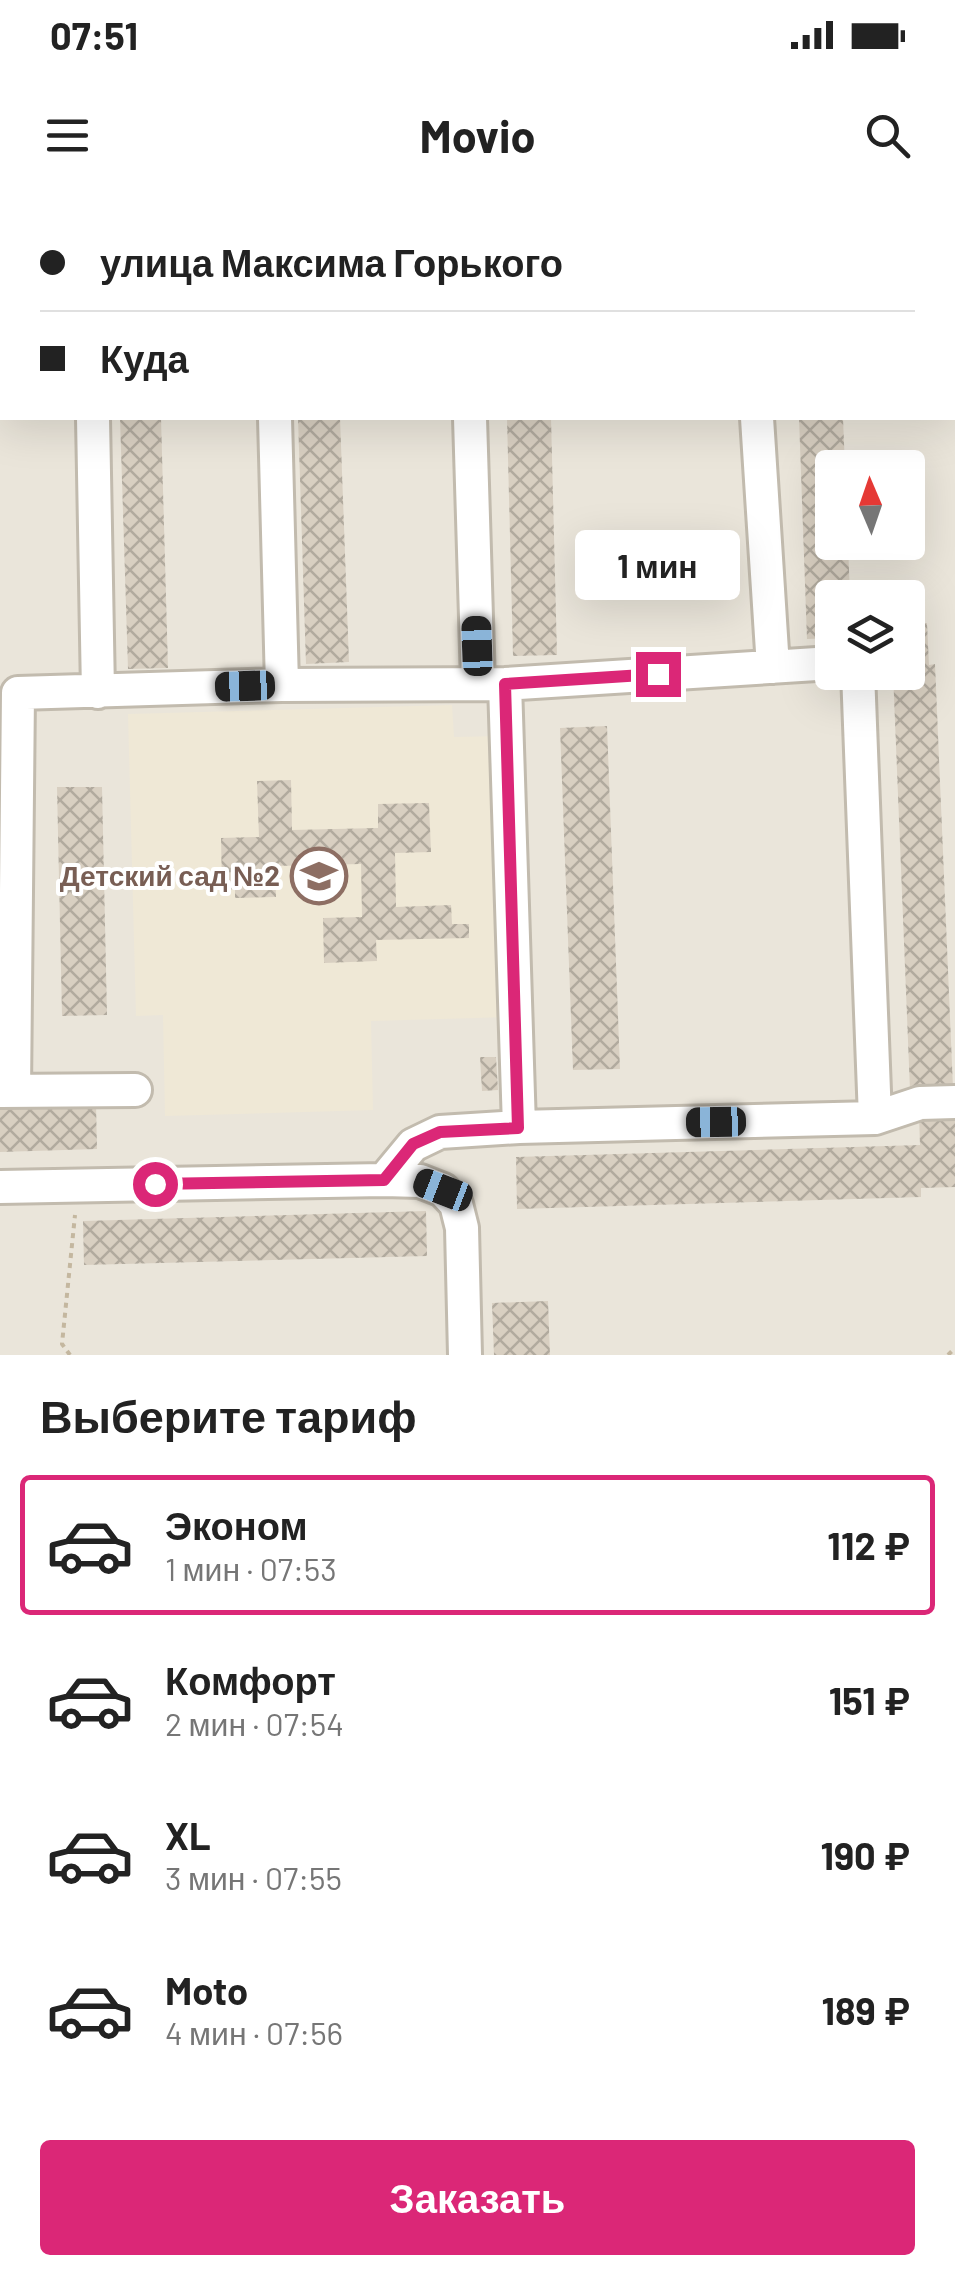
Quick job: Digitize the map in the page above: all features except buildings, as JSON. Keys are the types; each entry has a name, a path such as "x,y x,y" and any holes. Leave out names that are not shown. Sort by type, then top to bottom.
{"street":[{"path":"94,420 98,692"},
{"path":"275,420 282,685"},
{"path":"470,420 492,684 518,1128"},
{"path":"757,420 773,667"},
{"path":"135,1090 7,1091 18,693 492,684 815,664"},
{"path":"859,690 875,1118"},
{"path":"384,1180 413,1144 440,1132 875,1118 920,1104 955,1102"},
{"path":"0,1187 420,1181 443,1190 456,1204 462,1228 465,1355"}],"path":[{"path":"70,1355 62,1344 78,1186"},
{"path":"948,1355 955,1348"}],"shaded area":[{"path":"0,420 955,420 955,1355 0,1355"},
{"name":"Детский сад №2","path":"452,705 454,737 503,736 510,1017 371,1021 373,1110 165,1116 163,1015 136,1016 128,714"}],"place":[{"name":"Детский сад №2","path":"319,876"}],"route":[{"path":"155,1184 384,1180 413,1144 440,1132 518,1128 505,684 658,674"}]}
